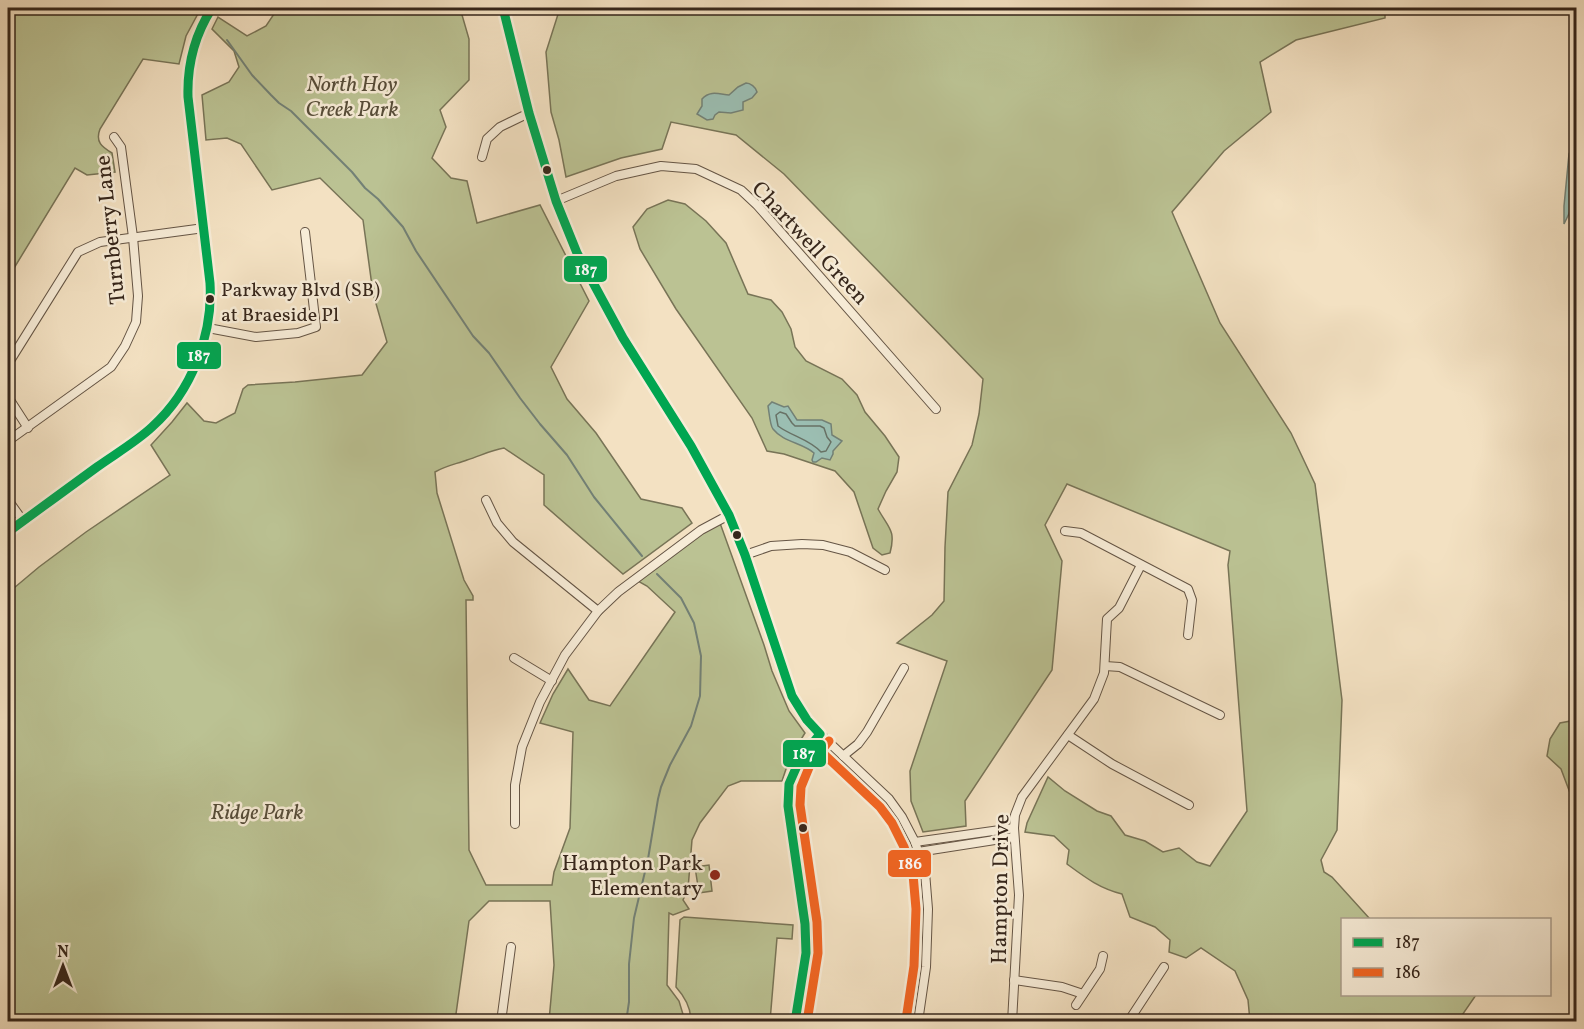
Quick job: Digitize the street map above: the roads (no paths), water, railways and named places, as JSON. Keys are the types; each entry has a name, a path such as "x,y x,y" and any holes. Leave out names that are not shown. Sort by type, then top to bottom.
{"street":[{"path":"8,532 143,434 160,419 189,379 200,355 208,328 211,294 188,97 188,79 194,42 212,8"},
{"path":"503,8 529,113 556,201 577,253 622,338 691,446 729,515 745,555 792,696 807,720 820,734 889,800 902,817 915,842 925,872 928,909 926,967 918,1022"},
{"path":"482,157 487,139 500,127 529,113"},
{"name":"Turnberry Lane","path":"8,441 111,367 125,346 136,322 138,296 133,237 121,147 114,137"},
{"name":"Chartwell Green","path":"556,201 616,176 661,166 696,169 741,190 757,205 936,409"},
{"path":"8,364 78,252 100,242 204,228"},
{"path":"208,328 256,337 298,333 316,327 305,232"},
{"path":"8,397 28,428"},
{"path":"8,500 23,521"},
{"path":"486,500 497,523 513,542 598,611"},
{"path":"515,824 515,785 522,747 540,702 565,655 598,611 630,581 701,530 729,515"},
{"path":"1065,531 1081,533 1188,589 1192,600 1188,635"},
{"path":"745,555 771,546 823,545 850,552 885,570"},
{"name":"Hampton Drive","path":"1012,1022 1019,895 1014,833 1015,815 1022,797 1094,699 1104,673 1107,619 1119,608 1141,565"},
{"path":"514,658 552,681"},
{"path":"1104,666 1120,667 1220,715"},
{"path":"843,756 858,744 867,732 904,668"},
{"path":"795,1022 806,953 806,924 788,806 789,784 800,759 820,734"},
{"path":"1068,735 1112,764 1189,805"},
{"path":"915,842 1014,833"},
{"path":"918,852 1014,833"},
{"path":"501,1022 510,947"},
{"path":"1076,1005 1100,969 1103,956"},
{"path":"1128,1022 1164,967"},
{"path":"1014,980 1062,987 1083,993"}],"water":[{"path":"746,83 753,86 757,92 752,98 743,102 743,110 731,113 719,112 713,119 707,120 697,114 702,106 702,99 708,94 729,95"},
{"path":"1576,140 1576,199 1564,224 1569,154"},
{"path":"772,402 784,407 788,406 797,420 822,420 831,424 832,435 842,441 833,451 830,460 822,458 813,462 814,453 777,433 772,427 768,406"}],"waterway":[{"path":"227,40 252,75 352,172 403,227 416,251 473,336 489,353 520,398 567,455 594,497 642,556"},
{"path":"626,1022 634,918 648,859 658,799 670,765 691,726 700,696 701,656 694,623 681,598 657,574"}],"place":[{"name":"Parkway Blvd (SB) at Braeside Pl","path":"210,299"},
{"name":"Hampton Park Elementary","path":"715,875"}],"park label":[{"name":"North Hoy Creek Park","path":"352,96"},
{"name":"Ridge Park","path":"257,811"}]}
